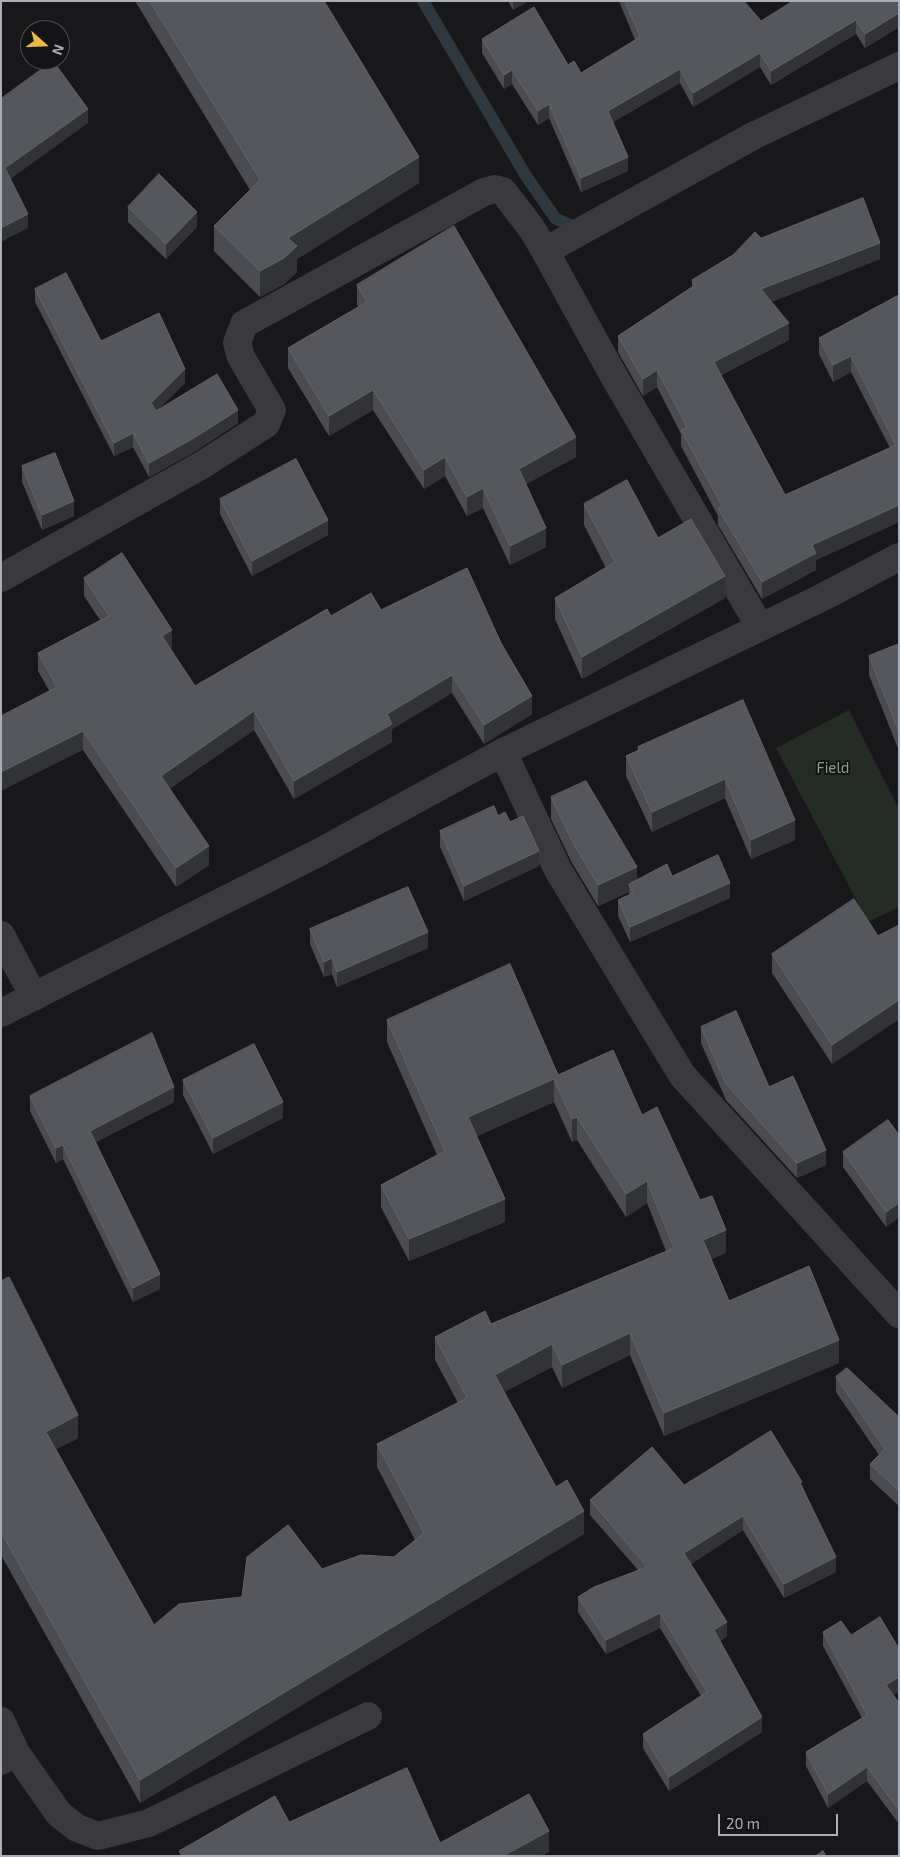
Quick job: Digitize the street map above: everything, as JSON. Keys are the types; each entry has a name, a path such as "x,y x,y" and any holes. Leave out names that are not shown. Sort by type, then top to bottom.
{"street":[{"path":"545,251 753,136 899,66"},
{"path":"1,578 202,465 266,424 272,410 241,357 237,343 244,324 484,192 495,189 503,191 532,229 616,380 760,627"},
{"path":"1,1013 318,853 503,752 899,557"},
{"path":"503,752 558,870 682,1075 899,1314"},
{"path":"1,935 34,997"},
{"path":"1,1721 9,1757 59,1814 77,1828 98,1836 149,1823 368,1716"}],"green space":[{"name":"Field","path":"849,710 899,809 899,907 868,922 776,748"}],"building":[{"path":"150,1 324,1 419,157 288,238 297,246 284,258 260,271 214,226 260,180"},
{"path":"625,1 744,1 761,21 793,1 899,1 899,13 865,34 856,20 771,71 760,53 693,93 680,69 608,111 628,157 581,178 549,104 538,111 512,70 504,75 482,39 534,7 568,65 574,61 581,73 640,37"},
{"path":"41,70 60,70 88,109 5,168 28,214 1,228 1,99"},
{"path":"159,174 197,212 166,244 128,207"},
{"path":"863,198 880,243 761,289 789,323 714,362 785,495 896,445 851,356 833,365 819,338 899,295 899,505 812,545 816,553 762,582 718,508 722,506 681,430 687,427 657,370 643,379 618,336 695,285 692,280 733,255 755,232 761,238"},
{"path":"454,226 576,437 519,469 546,528 510,546 483,488 467,497 445,457 424,470 373,390 329,416 288,348 367,302 357,285"},
{"path":"66,273 101,341 159,313 185,369 151,403 156,411 217,374 238,410 194,438 149,463 133,433 114,443 35,289"},
{"path":"55,453 74,501 42,515 22,466"},
{"path":"296,459 328,520 252,561 220,499"},
{"path":"627,480 658,538 691,519 725,576 582,657 555,598 615,562 584,504"},
{"path":"122,553 172,630 162,636 195,686 327,609 331,616 371,593 381,610 467,568 501,643 532,696 484,725 452,675 387,714 392,724 294,781 254,711 161,776 209,846 176,868 83,731 1,772 1,716 57,687 38,653 109,616 84,578"},
{"path":"899,644 899,732 869,656"},
{"path":"743,700 795,820 751,840 725,779 652,812 626,756 639,750 638,747"},
{"path":"586,781 637,867 598,885 572,841 551,797"},
{"path":"494,806 498,816 505,812 510,822 523,816 539,851 464,886 440,831"},
{"path":"718,855 730,883 630,927 618,900 633,893 629,884 667,864 672,876"},
{"path":"408,887 428,932 337,972 332,958 324,962 310,929"},
{"path":"854,899 878,936 899,925 899,1000 832,1045 772,954"},
{"path":"510,964 558,1075 613,1050 642,1115 657,1107 700,1200 712,1196 726,1230 703,1240 729,1301 809,1266 839,1340 664,1413 630,1333 562,1365 552,1344 495,1375 556,1487 567,1480 584,1511 140,1780 1,1532 1,1281 9,1277 78,1415 46,1432 154,1625 179,1604 242,1597 247,1557 288,1525 322,1569 361,1555 394,1557 424,1533 377,1444 467,1398 435,1337 485,1311 491,1324 674,1248 647,1181 626,1194 577,1117 572,1119 554,1079 468,1117 505,1199 409,1239 381,1185 445,1151 387,1020"},
{"path":"736,1011 769,1087 793,1076 826,1150 797,1163 726,1084 701,1027"},
{"path":"152,1033 174,1087 90,1131 160,1274 133,1288 63,1145 56,1148 30,1096"},
{"path":"254,1044 283,1102 213,1138 183,1080"},
{"path":"888,1120 899,1135 899,1203 886,1212 843,1152"},
{"path":"847,1368 899,1417 899,1491 870,1464 885,1449 836,1377"},
{"path":"771,1431 802,1482 800,1483 836,1557 784,1584 743,1516 684,1553 727,1622 714,1630 762,1717 669,1777 643,1734 707,1692 660,1613 606,1640 578,1597 594,1587 647,1567 590,1500 652,1447 684,1485"},
{"path":"880,1617 899,1649 899,1677 886,1685 899,1703 899,1810 867,1767 828,1794 806,1752 867,1715 823,1632 841,1621 851,1635"},
{"path":"407,1768 440,1843 529,1794 549,1831 503,1856 182,1856 179,1851 275,1796 289,1822"},
{"path":"823,1851 826,1856 816,1856"}],"waterway":[{"path":"423,1 526,176 556,219 581,229"}]}
